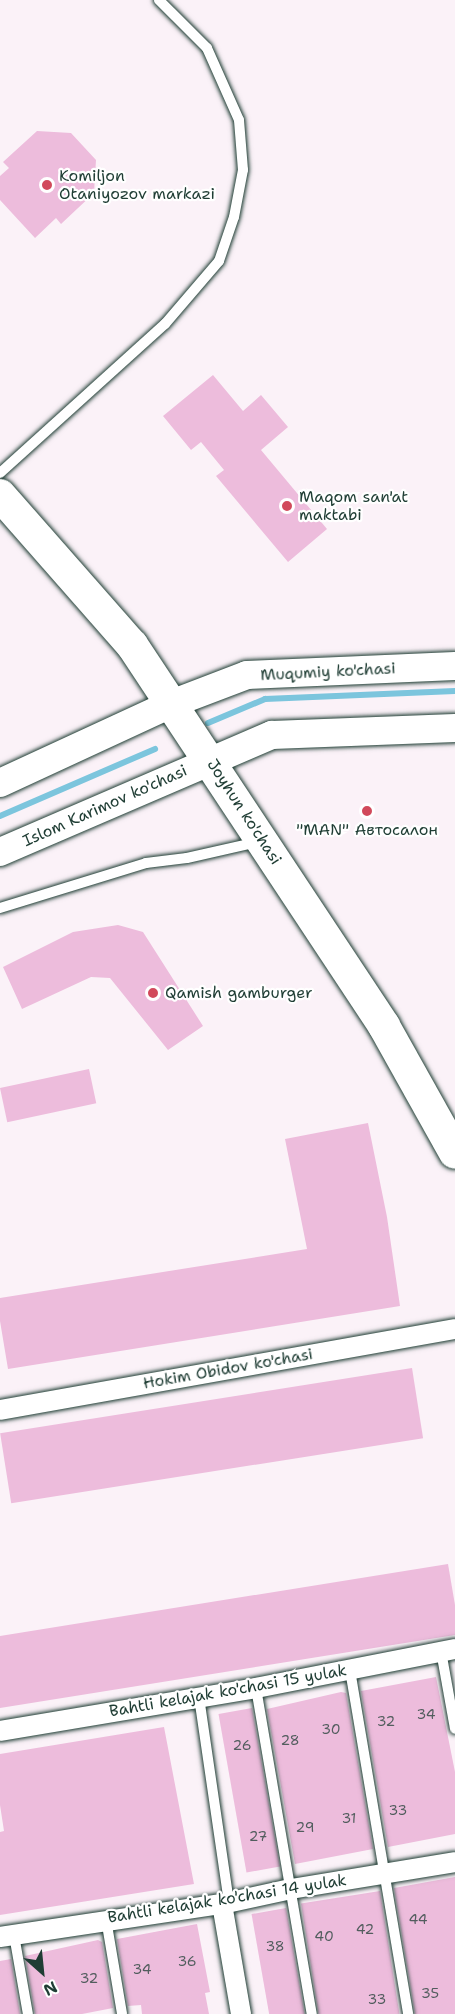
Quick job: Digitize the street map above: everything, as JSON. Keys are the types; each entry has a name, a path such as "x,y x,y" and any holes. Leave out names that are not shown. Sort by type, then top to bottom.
{"main road":[{"name":"Joyhun ko'chasi","path":"0,495 132,645 384,1026 455,1153"},
{"name":"Muqumiy ko'chasi","path":"171,704 247,675 455,666"},
{"path":"0,783 171,704"},
{"path":"210,760 272,735 455,728"},
{"name":"Islom Karimov ko'chasi","path":"0,852 210,760"}],"street":[{"name":"Hokim Obidov ko'chasi","path":"0,1410 455,1329"},
{"name":"Bahtli kelajak ko'chasi 15 yulak","path":"0,1731 256,1688 448,1650"},
{"name":"Bahtli kelajak ko'chasi 14 yulak","path":"7,1936 106,1919 226,1903 291,1889 455,1862"},
{"path":"226,1903 241,2014"}],"lane":[{"path":"0,473 165,324 219,261 234,217 243,170 239,120 207,48 159,0"},
{"path":"0,908 146,863 187,858 262,841"},
{"path":"448,1650 455,1730"},
{"path":"350,1670 408,2014"},
{"path":"256,1688 312,2014"},
{"path":"199,1697 226,1903"},
{"path":"106,1919 122,2014"},
{"path":"7,1936 28,2014"}],"building":[{"name":"Komiljon Otaniyozov markazi","path":"37,131 71,133 96,160 94,193 61,224 56,218 35,238 0,200 0,176 9,168 3,162"},
{"path":"213,375 243,411 261,395 288,427 261,450 327,529 288,562 216,476 224,470 201,442 191,450 163,416"},
{"name":"Qamish gamburger","path":"118,925 143,932 203,1026 168,1050 110,978 91,977 22,1009 3,967 73,932"},
{"path":"89,1069 96,1103 7,1122 0,1088"},
{"path":"368,1123 387,1217 400,1306 8,1369 0,1321 0,1298 307,1249 285,1139"},
{"path":"412,1368 423,1438 11,1503 0,1433"},
{"path":"448,1564 455,1605 455,1635 0,1708 0,1636"},
{"path":"436,1677 455,1772 455,1834 388,1847 361,1691"},
{"path":"341,1692 346,1693 373,1849 295,1864 267,1709"},
{"path":"252,1708 280,1867 246,1872 219,1714"},
{"path":"164,1727 194,1884 0,1915 0,1832 4,1831 0,1805 0,1754"},
{"path":"455,1877 455,2014 415,2014 394,1888"},
{"path":"380,1891 399,2014 318,2014 301,1904"},
{"path":"286,1908 305,2014 269,2014 252,1914"},
{"path":"197,1924 210,1992 205,1993 209,2014 142,2014 141,2005 128,2006 117,1939"},
{"path":"98,1940 102,1942 113,2008 82,2014 35,2014 25,1956"},
{"path":"11,1959 20,2014 0,2014 0,1961"}],"waterway":[{"path":"208,723 265,699 455,691"},
{"path":"0,816 155,749"}],"place":[{"name":"Komiljon Otaniyozov markazi","path":"47,185"},
{"name":"Maqom san'at maktabi","path":"287,506"},
{"name":"\"MAN\" Автосалон","path":"367,811"},
{"name":"Qamish gamburger","path":"153,993"}]}
